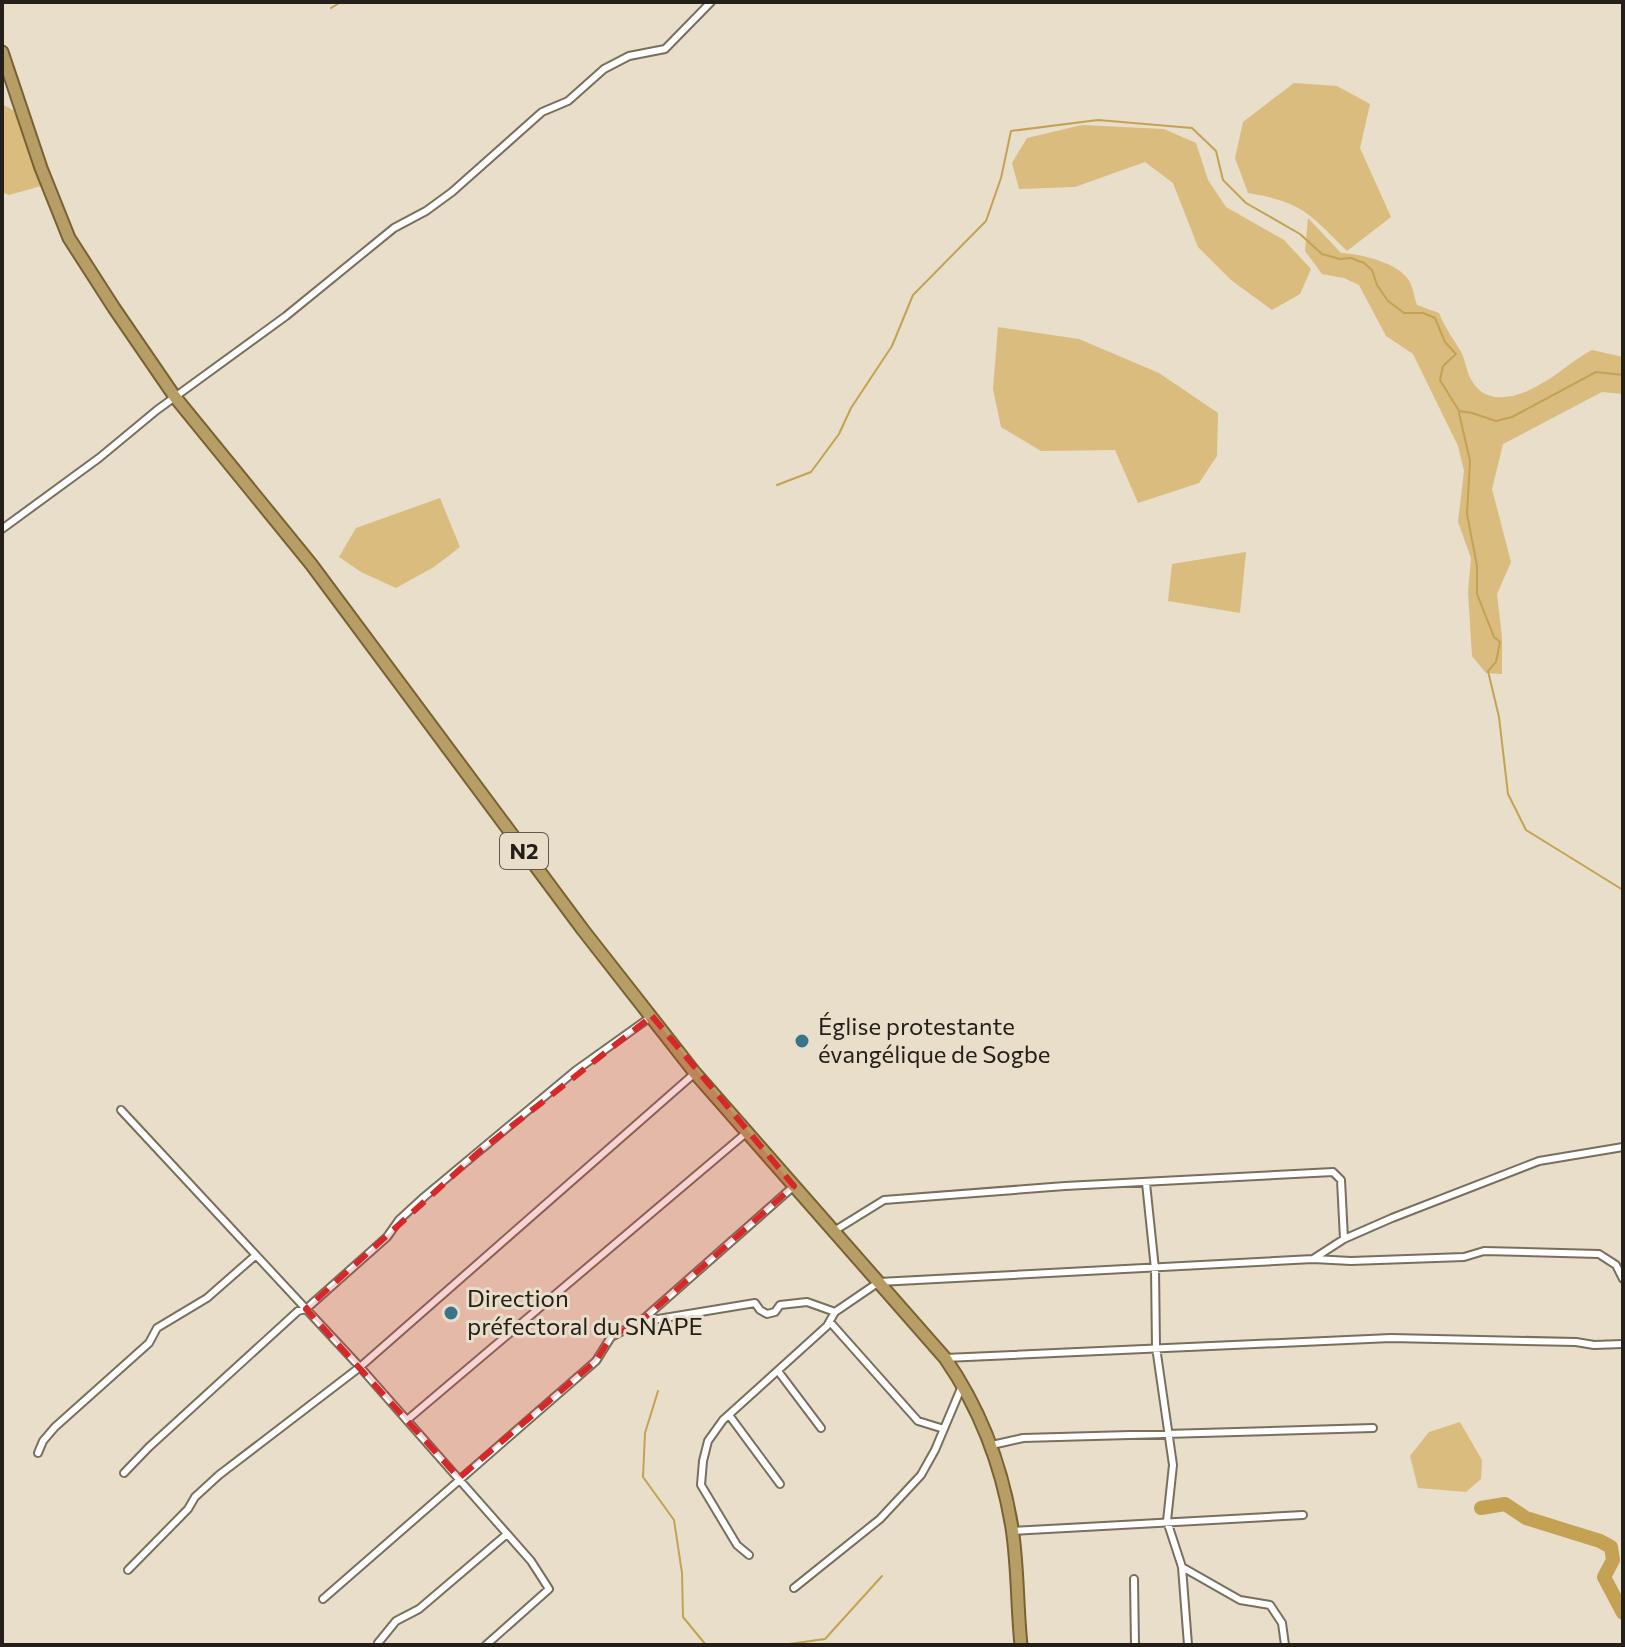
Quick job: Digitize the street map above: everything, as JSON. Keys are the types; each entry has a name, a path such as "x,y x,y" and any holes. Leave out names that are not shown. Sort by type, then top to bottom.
{"highway":[{"name":"N2","path":"2,52 41,168 69,238 175,397 311,564 583,930 695,1073 945,1358 962,1382 992,1445 1013,1531 1021,1645"}],"street":[{"path":"2,529 286,316 394,228 426,211 452,192 542,112 568,101 604,69 625,58 665,49 711,2"},
{"path":"124,1473 298,1311 306,1309 387,1237 399,1220 424,1197 575,1071 652,1016"},
{"path":"128,1570 219,1475 360,1367 695,1073"},
{"path":"121,1110 360,1367 531,1561 549,1589 486,1645"},
{"path":"407,1420 746,1133"},
{"path":"1313,1259 1344,1239 1443,1196 1539,1161 1623,1147"},
{"path":"834,1231 884,1200 1333,1172 1341,1180 1344,1239"},
{"path":"1146,1183 1155,1269 1156,1347 1173,1465 1167,1521 1182,1567 1188,1645"},
{"path":"323,1599 596,1361 611,1337 640,1322 794,1186"},
{"path":"749,1555 737,1545 701,1485 708,1441 729,1415 830,1322 835,1312 879,1282 1313,1259 1351,1261 1464,1257 1484,1251 1599,1254 1616,1265 1623,1279"},
{"path":"38,1453 55,1427 149,1343 157,1328 207,1298 256,1255"},
{"path":"640,1322 755,1303 767,1314 775,1312 780,1305 807,1302 835,1312"},
{"path":"830,1322 918,1421 944,1429"},
{"path":"945,1358 1391,1338 1623,1344"},
{"path":"778,1371 821,1428"},
{"path":"794,1588 880,1519 921,1475 962,1390 962,1382"},
{"path":"729,1415 780,1484"},
{"path":"992,1445 1023,1438 1373,1428"},
{"path":"1013,1531 1303,1515"},
{"path":"378,1643 396,1621 419,1609 507,1534"},
{"path":"1182,1567 1240,1600 1270,1605 1282,1623 1285,1645"},
{"path":"1134,1579 1135,1645"}],"highlighted area":[{"path":"652,1016 794,1186 640,1322 611,1337 596,1361 459,1478 306,1309 480,1151"}],"shaded area":[{"path":"1294,83 1337,86 1370,104 1360,148 1391,217 1347,251 1304,211 1281,201 1248,193 1235,158 1243,122"},
{"path":"2,104 18,113 45,185 9,195 2,192"},
{"path":"1082,125 1164,129 1196,143 1208,180 1226,207 1284,240 1311,269 1300,294 1272,310 1231,280 1198,247 1173,183 1145,162 1075,187 1019,189 1012,163 1027,138"},
{"path":"1308,218 1341,253 1377,260 1402,273 1410,282 1417,305 1439,313 1461,352 1472,381 1486,394 1504,397 1522,393 1592,350 1623,357 1623,394 1602,392 1503,444 1492,489 1511,562 1497,594 1502,674 1486,673 1472,656 1468,592 1471,558 1458,522 1464,471 1458,446 1413,354 1386,336 1359,285 1344,278 1322,274 1305,251"},
{"path":"998,327 1079,339 1159,373 1218,413 1217,456 1199,483 1138,503 1115,450 1041,451 1001,427 993,389"},
{"path":"440,498 460,547 434,567 396,588 361,572 339,557 356,528"},
{"path":"1246,552 1240,613 1168,601 1172,564"},
{"path":"1460,1422 1482,1460 1481,1479 1466,1492 1418,1488 1410,1456 1429,1432"}],"waterway":[{"path":"331,8 341,2"},
{"path":"777,485 811,472 839,434 851,408 892,346 913,295 986,221 1001,178 1011,131 1098,120 1192,128 1216,151 1223,180 1246,203 1300,234 1322,254 1364,263 1372,270 1377,285 1388,301 1404,313 1423,313 1435,318 1445,342 1456,354 1443,366 1440,380 1459,411 1496,421 1512,417 1596,372 1623,375"},
{"path":"1459,413 1470,461 1467,514 1477,566 1477,594 1494,637 1500,642 1496,662 1488,671 1499,717 1508,794 1526,830 1623,890"},
{"path":"658,1391 645,1433 643,1477 674,1520 682,1573 683,1617 706,1645"},
{"path":"1481,1508 1505,1504 1526,1518 1611,1547 1613,1560 1604,1577 1623,1613"},
{"path":"782,1645 825,1639 882,1576"}],"place":[{"name":"Église protestante évangélique de Sogbe","path":"802,1041"},
{"name":"Direction préfectoral du SNAPE","path":"451,1313"}]}
